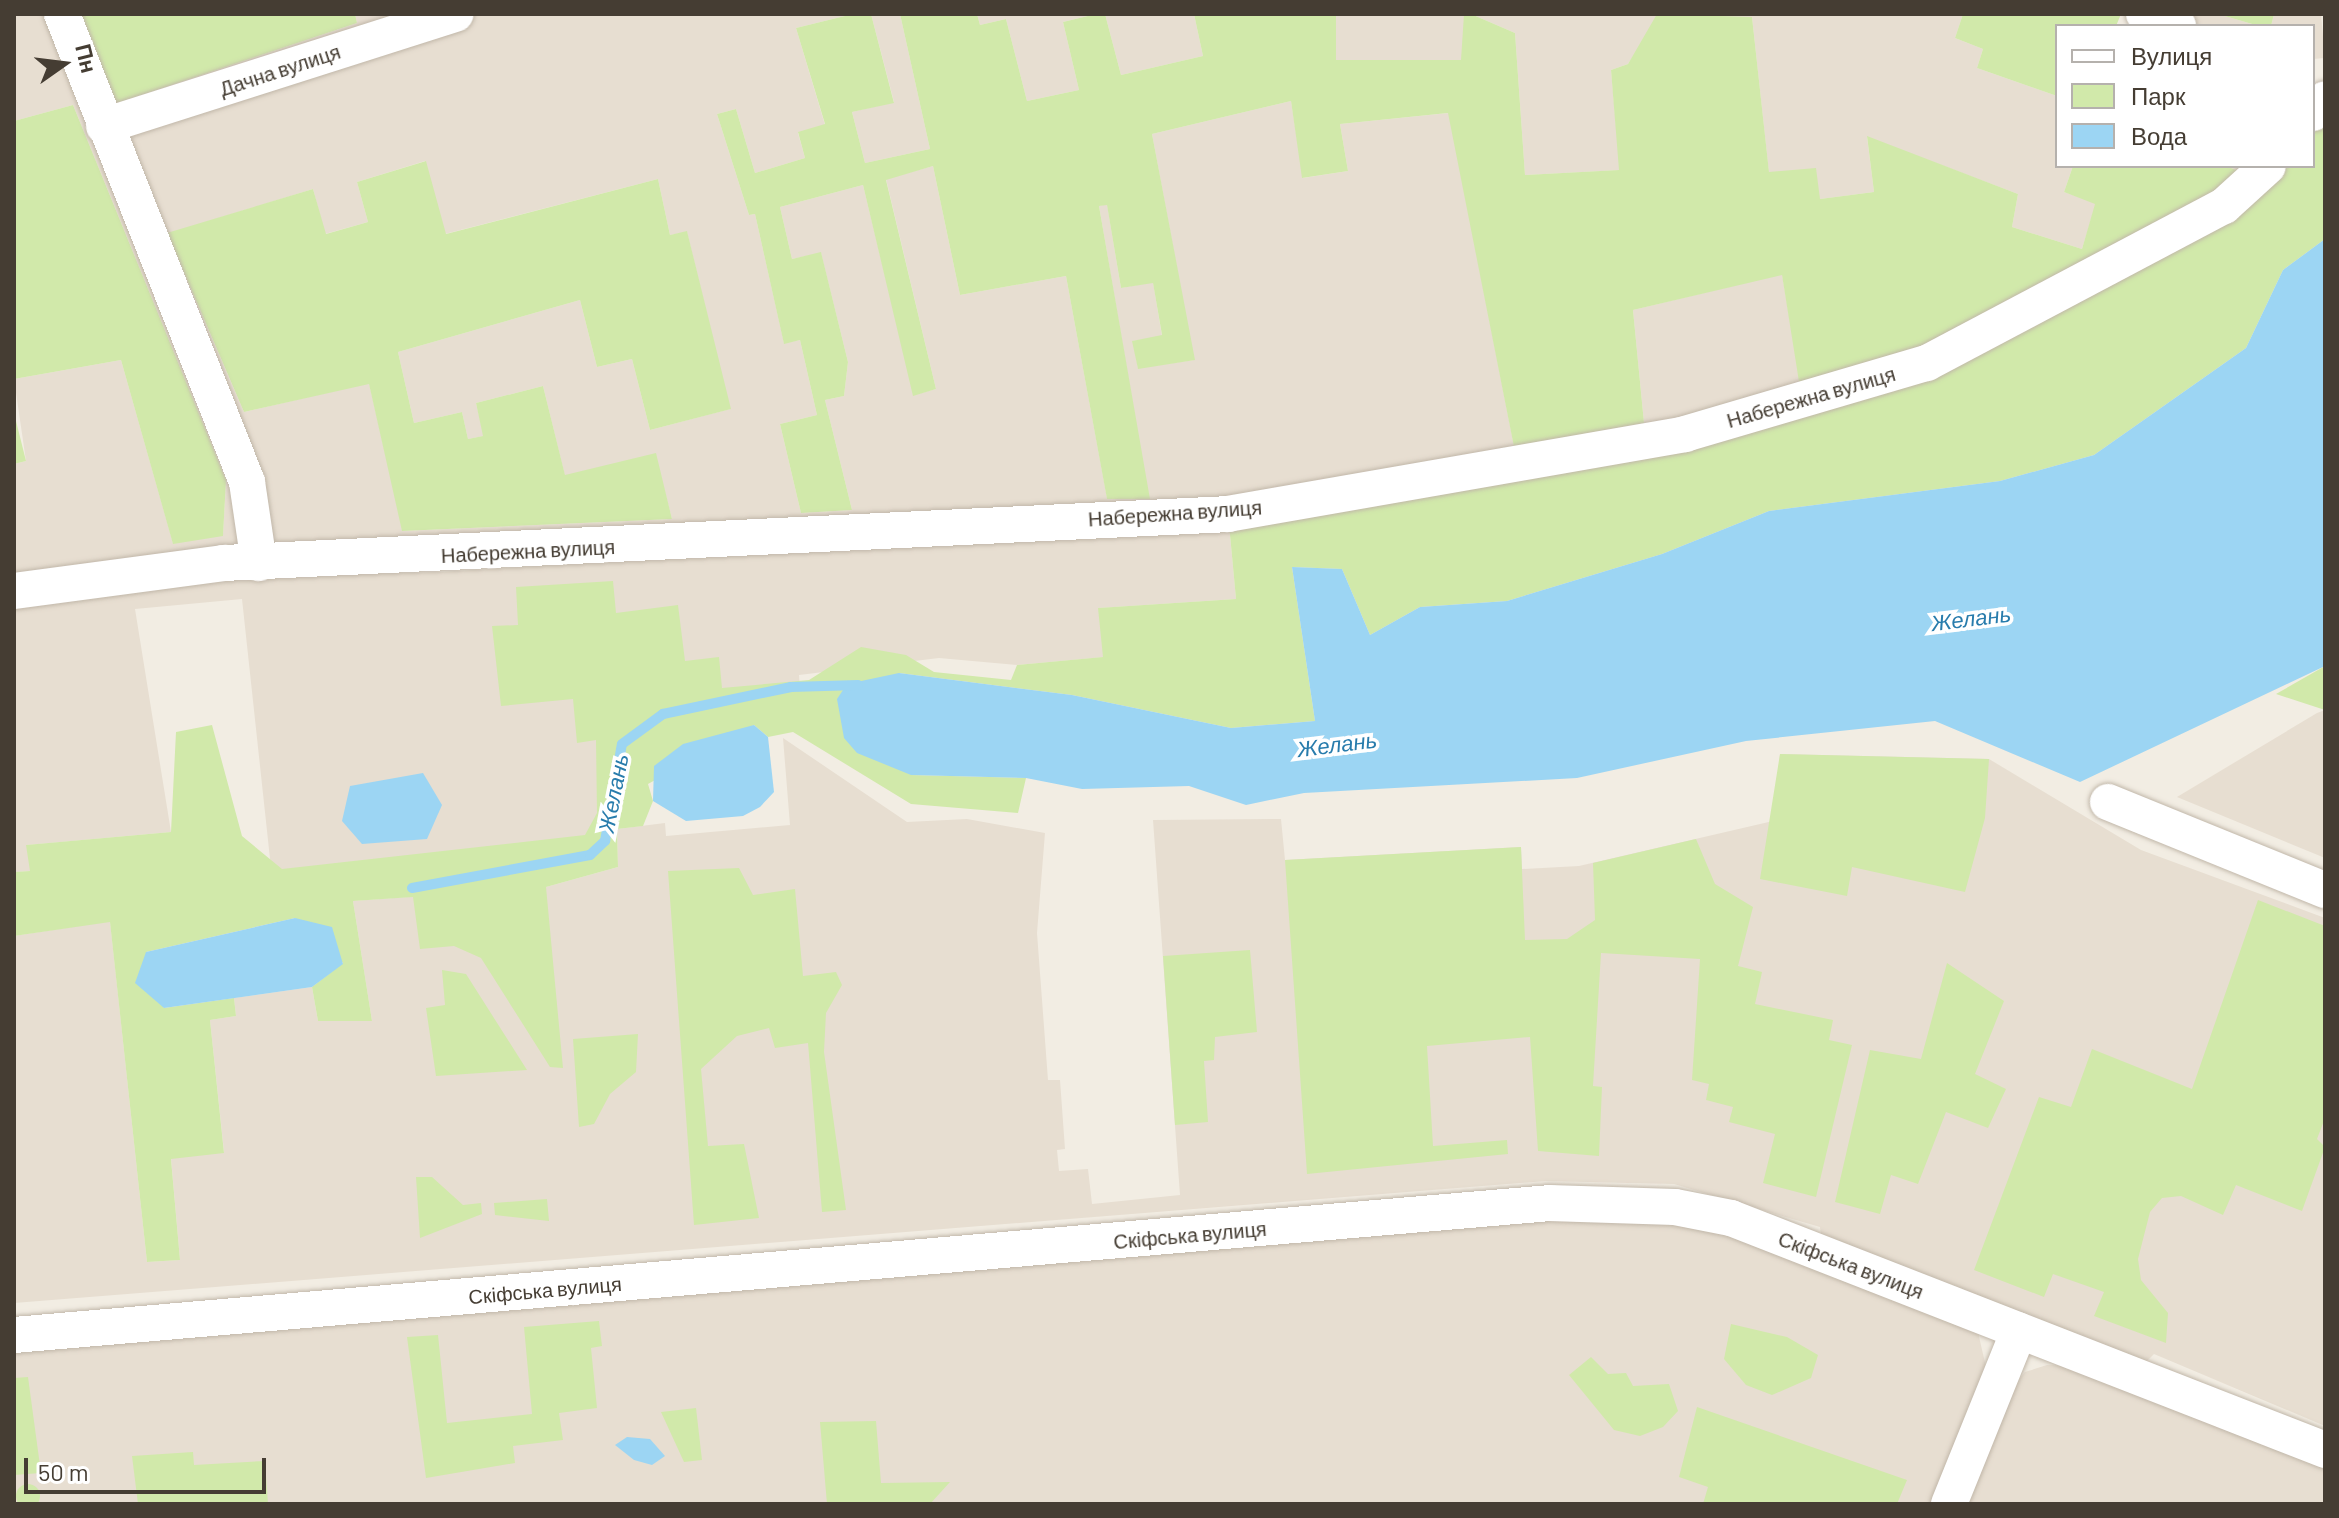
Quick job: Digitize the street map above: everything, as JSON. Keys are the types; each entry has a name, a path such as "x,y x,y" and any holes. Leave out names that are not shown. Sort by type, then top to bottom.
{"street":[{"path":"62,14 247,482 259,563"},
{"name":"Дачна вулиця","path":"104,126 456,14"},
{"path":"2144,14 2172,24"},
{"name":"Набережна вулиця","path":"14,591 259,563 1228,514 1685,434 1927,363 2224,206 2266,168"},
{"path":"2108,802 2325,890"},
{"name":"Скіфська вулиця","path":"14,1335 1549,1203 1675,1207 1731,1218 2325,1450"},
{"path":"1949,1504 2019,1331"}],"shaded area":[{"path":"14,14 78,14 112,105 357,23 355,14 427,14 146,100 101,116 99,130 479,14 853,14 796,28 825,125 798,133 805,158 755,173 736,109 717,114 749,215 755,214 784,343 800,340 817,415 780,424 801,513 852,510 825,400 844,396 848,362 821,253 792,259 780,207 863,185 914,395 936,389 886,179 933,166 960,295 1066,276 1107,498 1149,499 1099,206 1107,204 1121,288 1153,282 1162,336 1133,341 1138,368 1194,360 1152,134 1291,101 1303,178 1348,171 1340,124 1449,113 1514,446 1644,423 1633,310 1782,274 1801,387 1925,350 2232,192 2244,173 2231,168 2253,168 2234,193 1926,355 1684,424 1227,503 223,548 14,579 14,464 26,461 14,379 121,360 173,543 223,535 226,480 73,105 14,121","holes":["425,161 445,234 658,179 670,235 687,232 730,409 650,430 632,359 597,367 580,300 398,352 414,423 462,412 468,439 484,436 476,403 543,386 565,476 655,454 672,519 403,531 369,383 244,412 167,234 313,189 325,234 368,222 357,182"]},
{"path":"871,14 900,14 930,149 865,163 852,112 894,102"},
{"path":"977,14 1096,14 1063,22 1079,90 1027,101 1006,19 980,25"},
{"path":"1105,14 1194,14 1203,56 1121,75"},
{"path":"1336,14 1464,14 1464,60 1336,60"},
{"path":"1471,14 1963,14 1955,38 1983,49 1977,68 2055,95 2055,168 2072,168 2064,192 2096,203 2082,249 2012,227 2018,194 1867,137 1874,192 1820,199 1769,173 1752,17 1655,22 1628,64 1611,70 1620,170 1525,175 1515,33"},
{"path":"2165,14 2218,14 2252,24 2194,24"},
{"path":"2274,14 2321,14 2325,58 2315,59 2315,24 2272,24"},
{"path":"1229,524 1236,599 1099,608 1104,657 1017,665 939,658 799,675 800,690 699,699 599,835 275,905 242,599 135,609 171,832 27,845 31,871 14,872 14,602 225,577 440,572"},
{"path":"2325,710 2325,858 2177,797 2317,713"},
{"path":"783,738 907,822 967,819 1045,833 1037,933 1048,1080 1060,1080 1065,1149 1057,1150 1059,1171 1088,1169 1092,1204 1180,1195 1153,820 1281,819 1285,860 1521,847 1522,869 1579,866 1773,821 1780,754 1989,759 2141,850 2325,918 2325,1426 2154,1354 2146,1362 1821,1236 1820,1227 1674,1184 1546,1181 14,1303 14,936 110,921 147,1262 180,1260 171,1158 224,1152 210,1020 236,1016 234,998 312,987 318,1021 372,1021 353,901 546,887 618,867 617,829 665,823 666,836 790,825"},
{"path":"1547,1210 1674,1216 1977,1328 1986,1367 1931,1504 14,1504 14,1341"},
{"path":"2047,1365 2074,1366 2325,1464 2325,1504 1965,1504 2009,1392 2025,1372"}],"green space":[{"path":"78,14 355,14 357,23 112,105"},
{"path":"853,14 871,14 894,103 852,112 865,163 930,149 900,14 977,14 980,25 1006,19 1027,101 1079,90 1063,22 1096,14 1105,14 1121,75 1203,56 1194,14 1336,14 1336,60 1461,60 1464,14 1471,14 1515,33 1525,175 1619,170 1611,70 1628,64 1657,14 1752,17 1769,172 1816,168 1820,199 1874,192 1867,136 2018,194 2012,227 2082,249 2095,204 2064,192 2072,168 2231,168 2244,173 2232,192 1925,350 1800,388 1782,275 1633,310 1644,423 1514,447 1448,113 1340,124 1348,171 1302,178 1291,101 1152,134 1195,360 1138,369 1132,341 1162,335 1153,283 1121,288 1107,205 1099,206 1150,499 1107,499 1066,276 960,295 933,166 886,180 936,389 913,396 863,185 780,207 792,259 821,252 848,362 844,396 825,400 852,510 801,513 780,424 817,415 800,340 784,344 755,214 749,215 717,114 736,109 755,173 805,158 798,132 825,124 796,28"},
{"path":"1963,14 2121,14 2117,24 2055,24 2055,95 1977,68 1983,49 1955,38"},
{"path":"2218,14 2274,14 2272,24 2252,24"},
{"path":"73,105 226,480 223,536 173,544 121,360 14,379 14,121"},
{"path":"2325,119 2325,239 2283,270 2246,348 2094,455 2000,481 1769,511 1662,554 1507,601 1420,607 1370,635 1342,569 1292,567 1315,721 1231,728 1072,695 899,673 911,775 1026,778 1018,813 911,804 793,732 768,737 754,725 648,784 653,801 643,826 617,829 618,867 546,887 563,1068 550,1067 481,958 454,946 420,949 413,897 353,901 372,1021 318,1021 312,987 343,963 295,918 146,952 164,1008 234,998 236,1016 210,1020 224,1153 171,1159 180,1260 147,1262 110,922 14,936 14,872 30,871 26,845 171,832 176,732 212,725 242,836 282,869 585,835 597,813 596,740 577,743 573,699 501,706 492,626 518,625 516,587 613,581 616,613 678,605 685,661 719,657 722,688 809,680 861,647 906,655 934,672 1011,680 1017,665 1103,657 1098,608 1236,599 1229,524 1931,372 2282,168 2315,168 2315,131"},
{"path":"426,161 446,234 658,179 670,235 687,231 731,409 650,430 632,359 597,367 580,300 398,352 414,423 462,412 468,439 483,436 476,403 543,386 565,475 656,453 672,519 402,531 369,384 244,412 167,233 313,189 326,234 368,222 357,182"},
{"path":"14,413 26,461 14,464"},
{"path":"2325,666 2325,710 2276,694"},
{"path":"1780,754 1989,759 1985,818 1965,892 1852,867 1847,896 1760,879"},
{"path":"1696,839 1715,884 1753,907 1738,966 1762,972 1755,1004 1833,1020 1829,1040 1852,1045 1816,1197 1763,1183 1775,1134 1729,1122 1733,1107 1706,1100 1709,1084 1692,1080 1700,959 1601,953 1593,1086 1602,1087 1599,1156 1538,1151 1530,1037 1427,1046 1433,1146 1507,1140 1508,1154 1307,1174 1285,860 1521,847 1525,940 1567,939 1595,920 1593,863"},
{"path":"739,868 753,895 795,889 803,976 836,972 842,985 826,1013 824,1052 846,1210 822,1212 808,1043 775,1048 769,1028 737,1036 701,1069 708,1146 744,1144 759,1218 694,1225 668,871"},
{"path":"2258,900 2325,926 2325,1118 2317,1139 2325,1147 2302,1211 2236,1185 2223,1215 2181,1196 2162,1198 2150,1212 2138,1259 2141,1280 2168,1313 2166,1343 2094,1316 2104,1292 2053,1274 2044,1297 1974,1270 2039,1097 2071,1107 2092,1049 2192,1089"},
{"path":"1250,950 1257,1032 1215,1037 1214,1060 1204,1061 1208,1122 1175,1125 1163,956"},
{"path":"1947,963 2004,1001 1975,1074 2006,1089 1988,1128 1946,1112 1918,1184 1891,1175 1880,1214 1835,1202 1870,1050 1921,1059"},
{"path":"442,970 466,974 527,1070 436,1076 426,1008 445,1005"},
{"path":"638,1034 636,1072 610,1094 594,1124 579,1127 573,1039"},
{"path":"416,1177 432,1177 463,1205 481,1203 482,1214 420,1238"},
{"path":"547,1199 549,1221 495,1215 494,1203"},
{"path":"599,1321 602,1346 591,1348 597,1408 559,1413 563,1440 513,1446 515,1463 426,1478 407,1337 438,1335 447,1423 532,1414 524,1327"},
{"path":"1731,1324 1787,1337 1818,1355 1811,1378 1772,1395 1746,1385 1724,1359"},
{"path":"1591,1357 1608,1374 1626,1373 1633,1386 1669,1384 1678,1411 1663,1427 1640,1436 1614,1430 1569,1375"},
{"path":"28,1377 41,1473 14,1475 14,1378"},
{"path":"1697,1407 1907,1480 1897,1504 1703,1504 1708,1487 1679,1477"},
{"path":"696,1408 702,1460 684,1462 661,1412"},
{"path":"876,1421 881,1483 950,1482 930,1504 827,1504 820,1422"},
{"path":"193,1452 194,1465 265,1461 268,1504 138,1504 132,1456"},
{"path":"28,1484 39,1491 40,1496 33,1507 28,1508 17,1501 16,1496 23,1485"}],"water":[{"path":"2325,239 2325,666 2080,782 1935,721 1746,741 1577,778 1304,793 1246,805 1189,786 1082,789 1026,778 911,775 857,753 844,738 837,699 847,684 899,673 1072,695 1231,728 1315,721 1292,567 1342,569 1370,635 1420,607 1507,601 1662,554 1769,511 2000,481 2094,455 2246,348 2283,270"},
{"path":"754,725 768,737 774,792 760,807 743,816 686,821 653,801 654,766 683,744"},
{"path":"423,773 442,805 427,839 362,844 342,821 350,786"},
{"path":"295,918 332,927 343,964 312,987 164,1008 135,983 146,952"},
{"path":"627,1437 650,1439 665,1456 652,1465 634,1460 615,1445"}],"waterway":[{"name":"Желань","path":"412,888 590,855 605,841 622,744 663,714 791,687 858,685"}]}
